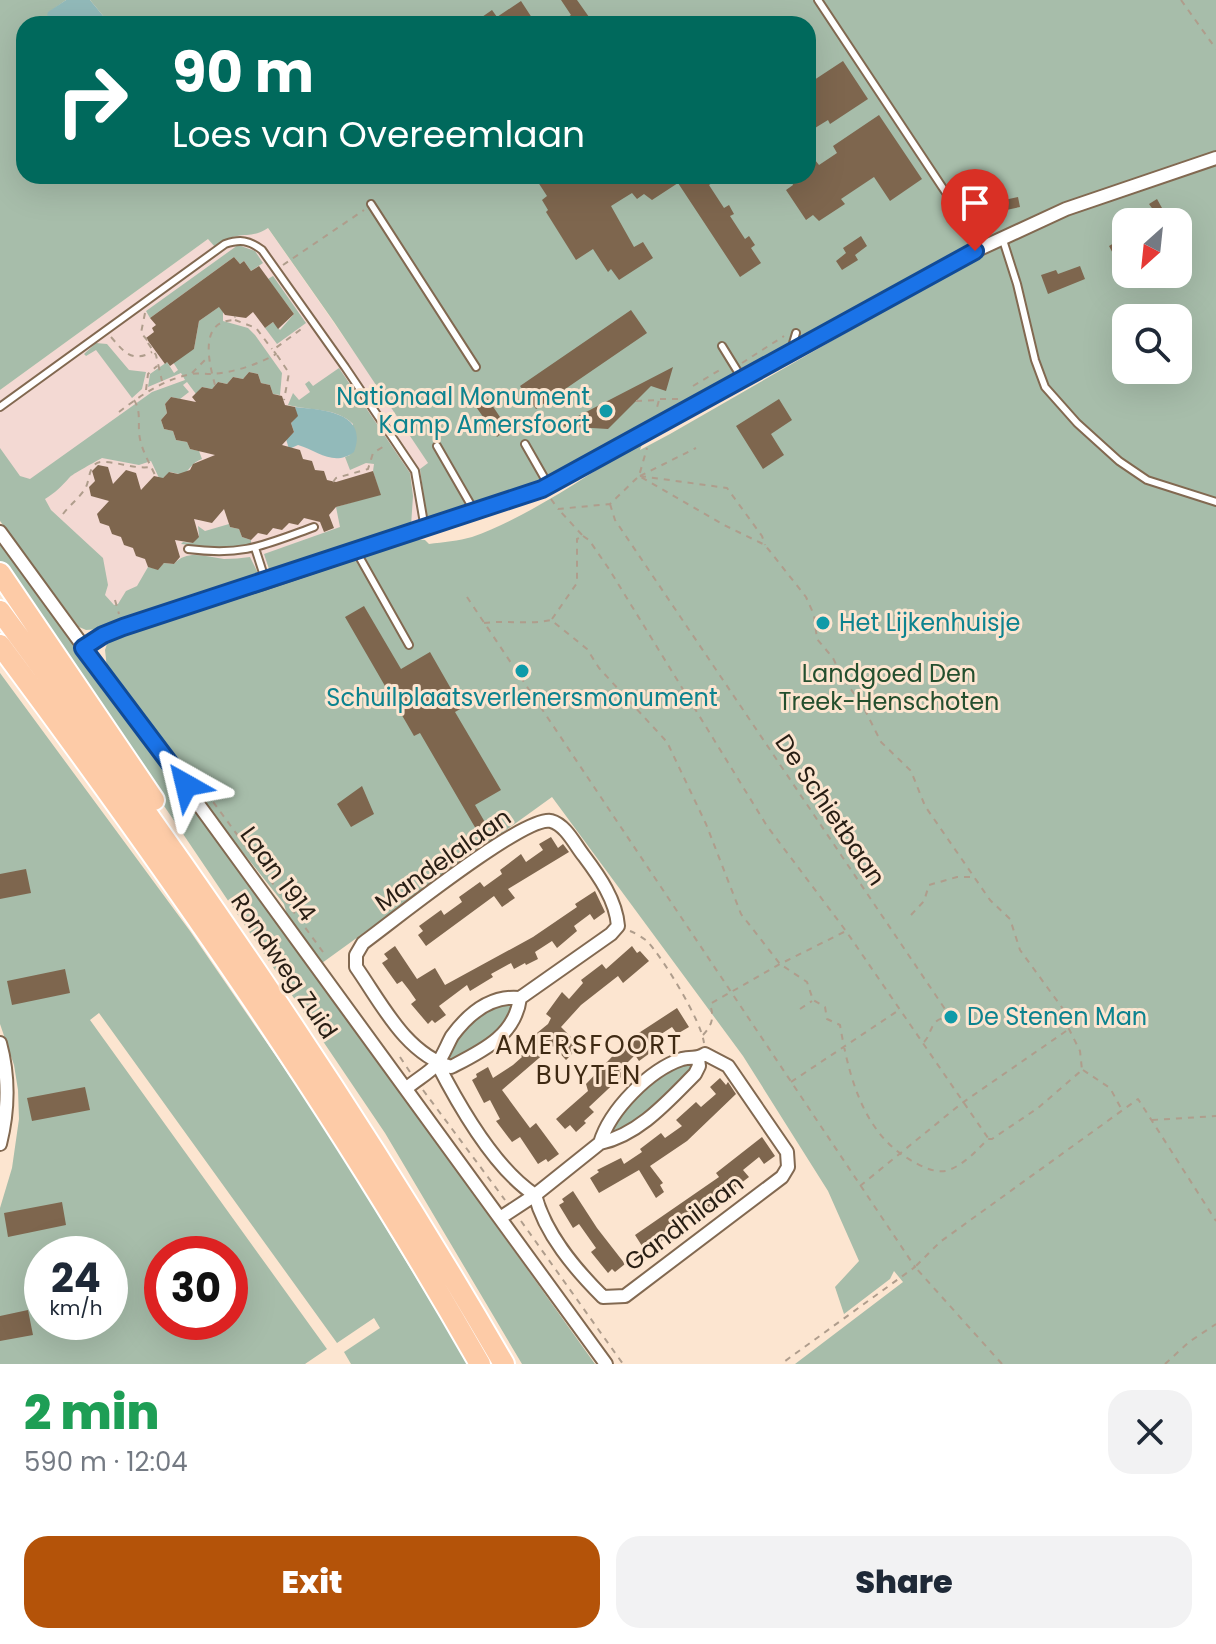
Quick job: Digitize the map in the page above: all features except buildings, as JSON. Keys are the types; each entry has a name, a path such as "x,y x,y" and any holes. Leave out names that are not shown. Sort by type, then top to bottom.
{"main road":[{"path":"0,573 161,810 187,869"},
{"name":"Rondweg Zuid","path":"0,611 187,869 319,1063 384,1162 504,1364"},
{"name":"Rondweg Zuid","path":"0,645 74,745 311,1086 375,1186 480,1364"},
{"path":"0,667 74,745"}],"street":[{"path":"83,648 123,627 545,488 983,247 1066,209 1216,158"},
{"name":"Laan 1914","path":"0,532 606,1364"},
{"name":"Mandelalaan","path":"437,1063 414,1049 356,967 356,955 363,943 489,850 540,821 552,821 563,828 600,878 617,913 618,926"},
{"path":"407,1088 437,1063 454,1033 469,1017 492,1000 520,998 618,926"},
{"path":"437,1063 451,1067 499,1038 518,1015 520,998"},
{"path":"0,1043 6,1079 6,1120 0,1144"},
{"path":"500,1218 535,1195 600,1143 616,1139 658,1110 695,1074 702,1056 680,1059 650,1077 616,1111 600,1143"},
{"name":"Gandhilaan","path":"535,1195 540,1215 580,1274 603,1297 614,1297 625,1296 782,1177 788,1167 787,1152 728,1066 702,1056"},
{"path":"437,1063 466,1116 518,1184 535,1195"}],"lane":[{"path":"818,0 983,247"},
{"path":"371,204 476,367"},
{"path":"1002,238 1045,387 1077,423 1138,474 1147,480 1216,502"},
{"path":"0,407 225,244 238,240 252,242 277,270 415,471 425,529"},
{"path":"789,353 796,333"},
{"path":"722,346 743,380"},
{"path":"525,444 545,488"},
{"path":"437,446 475,512"},
{"path":"188,549 236,552 314,527"},
{"path":"255,548 266,582"},
{"path":"356,551 409,645"}],"path":[{"path":"1181,0 1216,49"},
{"path":"277,270 371,204"},
{"path":"144,311 146,315 141,333 156,355 162,384"},
{"path":"215,385 208,357 208,342 214,330 235,318 256,328 289,373 284,400"},
{"path":"273,350 313,321"},
{"path":"105,330 127,355 137,357 152,352"},
{"path":"190,374 212,374 242,368 276,354"},
{"path":"119,412 146,391 190,374 208,357"},
{"path":"693,386 732,362"},
{"path":"146,391 148,374 157,366"},
{"path":"134,400 139,408 138,426 143,450 156,477"},
{"path":"636,401 659,400 639,476"},
{"path":"333,482 336,478 368,469 374,452 393,440"},
{"path":"558,509 610,504 639,476 696,448"},
{"path":"63,514 86,487 89,471 97,462 138,469 151,467"},
{"path":"639,476 765,545"},
{"path":"639,476 727,488 762,536 765,545 806,597 814,615 817,639 833,658 881,742 911,771 925,806 990,900 1010,919 1020,950 1066,1013 1069,1029 1080,1051 1082,1070"},
{"path":"545,488 558,509 589,540 609,569 767,826 846,931 988,1139"},
{"name":"De Schietbaan","path":"610,504 615,520 947,1012"},
{"path":"484,623 505,620 536,624 551,620 577,583 577,539 583,536"},
{"path":"467,597 859,1187 915,1267 1002,1364"},
{"path":"115,600 123,627"},
{"path":"551,620 587,649 599,668 667,742 706,824 741,914 780,964 807,982 813,1000 825,1007 827,1019 840,1025 868,1118 881,1139 899,1154 926,1169 946,1172 967,1161 988,1139 1038,1108 1082,1070"},
{"path":"911,915 924,901 929,885 957,877 974,877"},
{"path":"618,926 647,941 688,1002 703,1035 702,1056"},
{"path":"703,1035 713,1020 714,1013 709,1005 846,931"},
{"path":"800,1009 813,1000"},
{"path":"791,1082 900,1009"},
{"path":"923,1042 935,1021 944,1018 947,1012 953,1011 957,1019 950,1025 944,1018"},
{"path":"859,1187 962,1103 1069,1029"},
{"path":"1082,1070 1110,1088 1122,1110"},
{"path":"781,1364 915,1267 940,1242 1138,1099 1216,1221"},
{"path":"1151,1120 1216,1116"},
{"path":"1165,1364 1189,1342 1216,1324"}],"shaded area":[{"path":"256,211 459,510 110,609 0,455 0,390 208,239"}],"green space":[{"name":"Landgoed Den Treek-Henschoten","path":"0,0 66,0 48,13 49,16 16,16 16,184 816,184 816,16 103,16 90,0 1216,0 1216,1364 795,1364 903,1282 894,1271 890,1279 844,1314 835,1287 859,1261 828,1191 743,1056 552,797 322,963 287,915 284,904 107,668 105,650 108,641 118,634 411,539 425,540 429,544 472,537 495,528 538,506 643,441 640,450 670,434 988,251 804,345 804,334 752,366 564,468 462,516 431,521 426,514 420,469 428,463 268,228 255,234 230,238 215,247 208,239 0,390"},
{"path":"238,245 255,251 263,263 251,271 244,261 240,264 234,257 150,318 146,311"},
{"path":"273,276 306,323 277,344 265,328 273,322 280,330 294,314 268,279"},
{"path":"223,304 223,321 248,328 282,373 280,395 273,394 270,385 261,383 258,374 249,372 243,379 233,377 227,384 218,382 212,389 202,387 196,394 187,382 183,385 189,392 180,399 171,397 165,404 167,413 161,420 164,429 173,431 176,440 187,442 190,449 199,451 202,459 180,478 179,474 170,472 159,478 151,461 139,465 102,458 71,476 45,499 51,510 103,558 108,585 105,595 114,605 126,591 137,586 148,567 158,569 164,563 174,564 191,555 224,559 250,557 257,571 257,580 100,629 79,627 0,521 0,448 20,476 30,479 152,392 185,380 181,373 148,387 150,374 167,362 174,373 178,370 171,359 194,349 199,321"},
{"path":"96,343 107,344 129,370 146,372 142,389 132,398 96,350 86,356 84,354"},
{"path":"339,368 410,473 413,496 411,526 405,531 271,575 264,554 340,527 336,507 380,494 374,464 366,463 350,470 345,457 350,455 353,424 331,412 288,405 293,393 299,400 310,392 305,384 309,381 313,386"},
{"path":"229,524 239,529 242,537 251,540 251,545 221,548 181,544 193,543 199,536 198,526 205,531"},
{"path":"0,541 595,1364 522,1364 385,1133 0,563"},
{"path":"0,673 190,931 328,1132 468,1364 351,1364 344,1352 380,1328 374,1318 337,1343 99,1013 90,1020 246,1236 144,1236 144,1340 248,1340 248,1239 327,1349 305,1364 0,1364 0,1208 12,1168 19,1119 14,1065 0,1024"},
{"path":"502,1001 509,1003 514,1011 493,1037 451,1062 444,1057 469,1025"},
{"path":"692,1061 693,1068 657,1105 619,1133 611,1133 611,1128 646,1087 667,1071"}],"water":[{"path":"66,0 90,0 103,16 48,16 48,12"},
{"path":"295,407 329,412 349,421 355,428 357,438 354,452 333,458 298,445 289,449 286,439 294,432 291,423 297,416"}],"place":[{"name":"Nationaal Monument Kamp Amersfoort","path":"606,411"},
{"name":"Het Lijkenhuisje","path":"823,623"},
{"name":"Schuilplaatsverlenersmonument","path":"522,671"},
{"name":"De Stenen Man","path":"951,1017"}],"district":[{"name":"AMERSFOORT BUYTEN","path":"589,1060"}],"route":[{"path":"186,785 83,648 123,627 542,489 975,251"}]}
